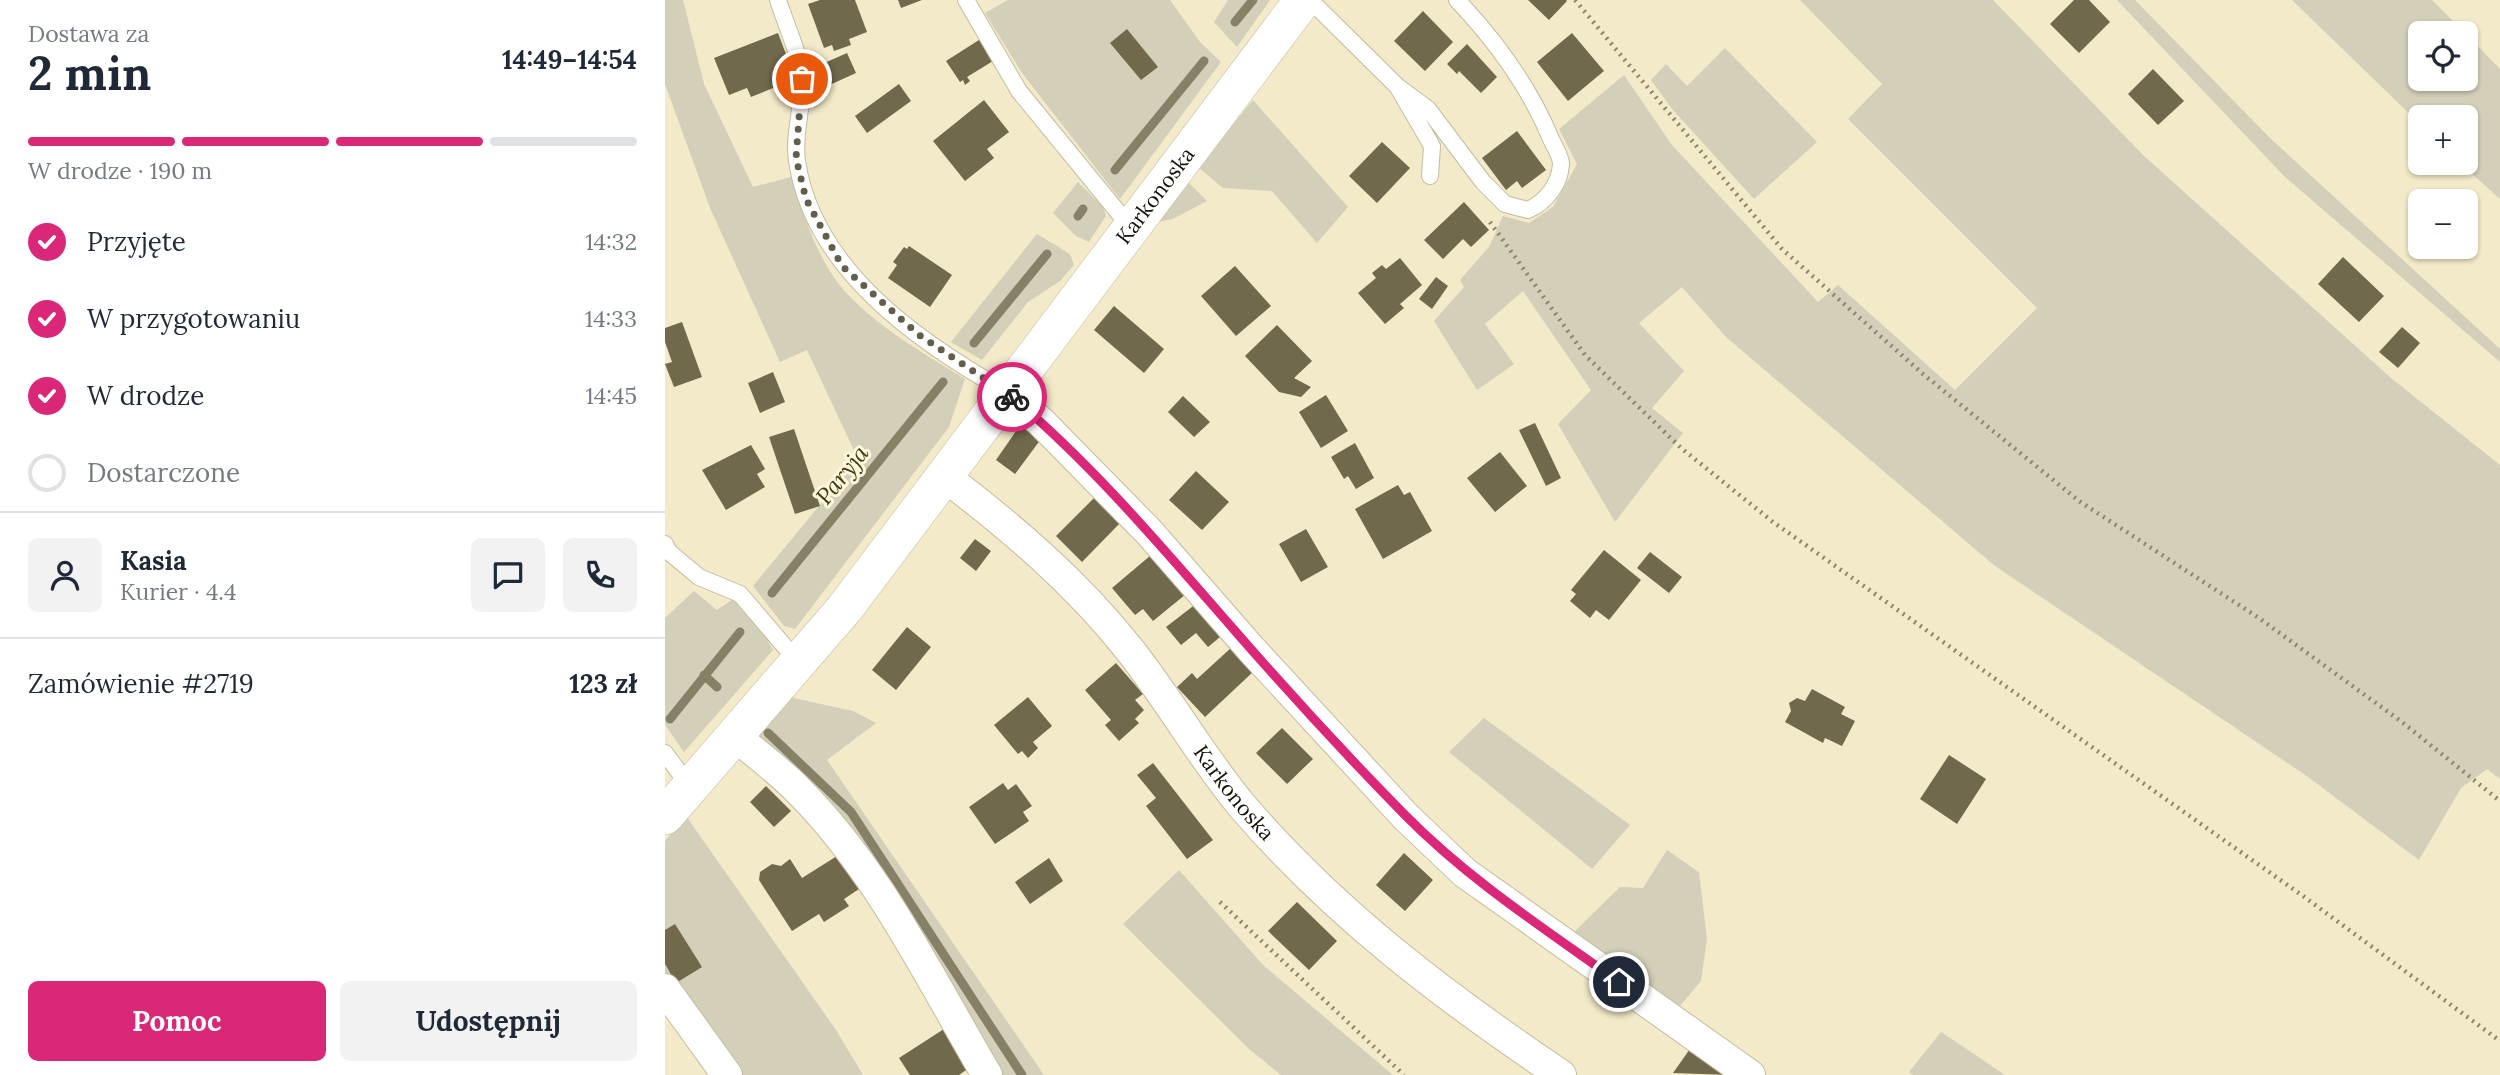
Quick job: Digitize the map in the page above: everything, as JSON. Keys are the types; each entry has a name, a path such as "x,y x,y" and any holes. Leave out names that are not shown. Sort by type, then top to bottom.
{"street":[{"name":"Karkonoska","path":"665,816 845,607 1303,0"},
{"path":"1007,393 1041,422 1149,532 1251,649 1406,817 1465,873 1750,1075"},
{"name":"Karkonoska","path":"944,476 997,516 1086,599 1130,650 1181,726 1243,806 1338,906 1409,967 1561,1075"},
{"path":"735,736 796,788 859,865 928,967 987,1075"},
{"path":"665,989 727,1075"}],"lane":[{"path":"778,0 802,79 796,158 806,199 842,266 919,335 1007,393"},
{"path":"966,0 1019,91 1131,228"},
{"path":"1310,0 1397,86 1428,109 1483,182 1505,204 1528,210 1540,205 1556,186 1561,162 1524,85 1491,36 1457,0"},
{"path":"1397,86 1432,146 1430,176"},
{"path":"665,544 699,577 740,594 798,662"},
{"path":"665,753 690,787"}],"path":[{"path":"1575,0 1782,249 1923,374 2079,501 2259,618 2402,722 2500,801"},
{"path":"1482,212 1585,355 1681,448 1773,522 2303,896 2500,1041"},
{"path":"1220,902 1404,1075"}],"shaded area":[{"path":"665,0 683,0 704,84 753,187 791,177 820,253 845,291 893,333 965,379 949,427 795,629 784,626 753,586 858,459 807,350 780,362 710,208 665,84"},
{"path":"1008,0 1170,0 1200,42 1221,62 1120,199 1022,73 985,13"},
{"path":"1228,0 1270,0 1237,47 1214,22"},
{"path":"1800,0 1993,0 2143,155 2391,378 2500,465 2500,779 2487,769 2461,788 2419,860 2304,774 1995,566 1726,337 1682,287 1639,323 1684,371 1652,408 1683,433 1615,522 1558,424 1591,390 1523,291 1485,324 1514,364 1477,390 1434,321 1464,287 1460,280 1489,247 1503,216 1529,223 1553,207 1577,164 1559,129 1624,75 1672,145 1818,302 1838,285 1955,390 2037,308 1848,119 1882,84"},
{"path":"2117,0 2135,0 2270,138 2500,349 2500,362 2284,176"},
{"path":"2292,0 2432,0 2453,21 2408,21 2408,91 2478,91 2478,46 2500,69 2500,199 2473,175 2478,175 2478,105 2408,105 2408,112"},
{"path":"1725,48 1817,142 1754,199 1672,109 1651,80 1666,64 1687,86"},
{"path":"1253,100 1348,207 1317,243 1272,191 1223,188 1198,167"},
{"path":"1186,180 1207,201 1173,219 1147,224"},
{"path":"1078,182 1103,207 1106,216 1089,242 1076,236 1053,213"},
{"path":"1037,234 1070,254 1074,265 1060,281 1028,302 982,360 951,342"},
{"path":"694,591 717,610 733,599 762,630 773,650 684,752 665,725 665,618"},
{"path":"789,697 853,711 876,723 827,760 1044,1075 1000,1075 754,735"},
{"path":"1484,718 1630,825 1592,869 1449,752"},
{"path":"686,816 836,1030 863,1075 741,1075 665,973 665,841"},
{"path":"1667,850 1699,872 1707,939 1701,981 1679,1007 1572,934 1620,887 1643,888"},
{"path":"1179,870 1263,965 1393,1075 1281,1075 1248,1048 1123,924"},
{"path":"1941,1032 2005,1075 1913,1075 1909,1072"}],"building":[{"path":"820,0 855,0 867,32 849,39 851,45 834,51 832,45 824,48 808,4"},
{"path":"898,0 922,0 901,8"},
{"path":"1528,0 1566,0 1567,1 1549,20"},
{"path":"2074,0 2089,0 2110,22 2079,53 2050,24"},
{"path":"1423,11 1453,42 1425,71 1394,41"},
{"path":"1127,29 1158,67 1141,80 1110,43"},
{"path":"778,33 792,70 774,77 778,86 751,97 747,88 729,95 714,58"},
{"path":"1572,33 1604,71 1568,101 1537,62"},
{"path":"979,40 993,61 967,77 970,81 965,85 946,61"},
{"path":"1467,44 1497,77 1481,93 1459,71 1457,74 1447,64"},
{"path":"847,53 856,73 823,88 813,68"},
{"path":"2153,69 2184,101 2158,125 2128,94"},
{"path":"899,84 911,101 867,133 855,116"},
{"path":"984,100 1009,132 987,149 994,158 965,181 933,141"},
{"path":"1517,131 1546,170 1522,188 1517,181 1506,190 1482,158"},
{"path":"1382,142 1410,168 1377,203 1349,176"},
{"path":"1464,202 1489,230 1471,247 1463,239 1443,259 1424,240"},
{"path":"909,246 952,275 930,307 888,278 897,265 893,262 904,247 907,249"},
{"path":"2343,257 2384,296 2359,322 2318,284"},
{"path":"1400,258 1422,285 1400,304 1404,308 1385,324 1358,293 1376,278 1372,273 1382,265 1386,269"},
{"path":"1235,266 1271,306 1236,336 1201,296"},
{"path":"1436,277 1448,286 1432,309 1419,299"},
{"path":"1114,306 1164,349 1144,373 1094,330"},
{"path":"682,322 702,377 674,387 665,364 672,362 665,342 665,328"},
{"path":"1277,325 1312,361 1294,378 1311,387 1301,397 1279,392 1245,356"},
{"path":"2402,327 2420,343 2398,368 2379,352"},
{"path":"773,372 785,402 760,413 748,383"},
{"path":"1326,395 1348,431 1321,448 1299,412"},
{"path":"1183,396 1210,422 1194,437 1168,412"},
{"path":"1535,423 1561,478 1546,486 1519,430"},
{"path":"1021,424 1041,439 1015,474 996,460"},
{"path":"794,429 820,506 795,514 769,437"},
{"path":"1355,443 1374,478 1356,489 1348,476 1344,479 1331,457"},
{"path":"751,445 765,469 757,474 765,487 726,510 702,470"},
{"path":"1500,452 1527,486 1495,512 1467,478"},
{"path":"1196,471 1229,502 1202,530 1169,500"},
{"path":"1398,485 1404,495 1410,492 1432,531 1383,559 1355,509"},
{"path":"1095,497 1121,522 1082,562 1056,536"},
{"path":"1306,529 1328,567 1301,582 1279,544"},
{"path":"975,539 991,551 976,571 960,558"},
{"path":"1157,550 1191,590 1153,621 1143,609 1135,615 1112,588"},
{"path":"1604,550 1641,580 1609,620 1596,610 1590,618 1570,601 1576,594 1571,590"},
{"path":"1650,552 1682,577 1669,593 1637,568"},
{"path":"1201,600 1226,632 1208,647 1196,633 1181,645 1166,627"},
{"path":"907,627 931,647 896,690 872,670"},
{"path":"1232,647 1254,671 1205,717 1177,687 1192,673 1197,679"},
{"path":"1116,663 1143,694 1135,700 1144,710 1135,719 1139,723 1119,741 1105,725 1111,720 1085,690"},
{"path":"1812,689 1845,707 1841,714 1855,721 1842,746 1825,738 1823,743 1785,722 1791,711 1789,703 1797,698 1805,701"},
{"path":"1028,697 1052,726 1033,742 1038,748 1028,758 1022,751 1018,754 994,725"},
{"path":"1282,728 1313,759 1287,784 1256,753"},
{"path":"1949,755 1986,779 1957,824 1920,799"},
{"path":"1153,763 1213,840 1187,859 1146,806 1156,798 1137,775"},
{"path":"1003,783 1008,790 1016,784 1032,806 1023,812 1029,821 995,844 969,807"},
{"path":"766,786 791,811 774,827 750,802"},
{"path":"1404,853 1433,880 1405,911 1376,885"},
{"path":"837,856 859,889 844,899 849,906 824,922 819,914 792,931 759,880 760,872 772,864 781,866 790,859 802,878"},
{"path":"1049,858 1063,881 1030,904 1015,882"},
{"path":"1297,902 1337,941 1309,970 1268,931"},
{"path":"675,924 702,967 676,983 665,964 665,930"},
{"path":"944,1029 969,1068 959,1075 910,1075 899,1058"},
{"path":"1692,1046 1731,1075 1673,1073"}],"waterway":[{"name":"Paryja","path":"1235,22 1253,0"},
{"name":"Paryja","path":"1115,170 1204,61"},
{"name":"Paryja","path":"1078,216 1083,209"},
{"name":"Paryja","path":"974,343 1047,254"},
{"name":"Paryja","path":"772,593 943,382"},
{"name":"Paryja","path":"670,719 740,632"},
{"path":"704,675 717,687"},
{"path":"768,733 851,812 1022,1075"}],"way so far":[{"path":"802,79 796,158 806,199 842,266 919,335 1012,397"}],"route":[{"path":"1012,397 1041,422 1149,532 1251,649 1406,817 1465,873 1619,982"}]}
